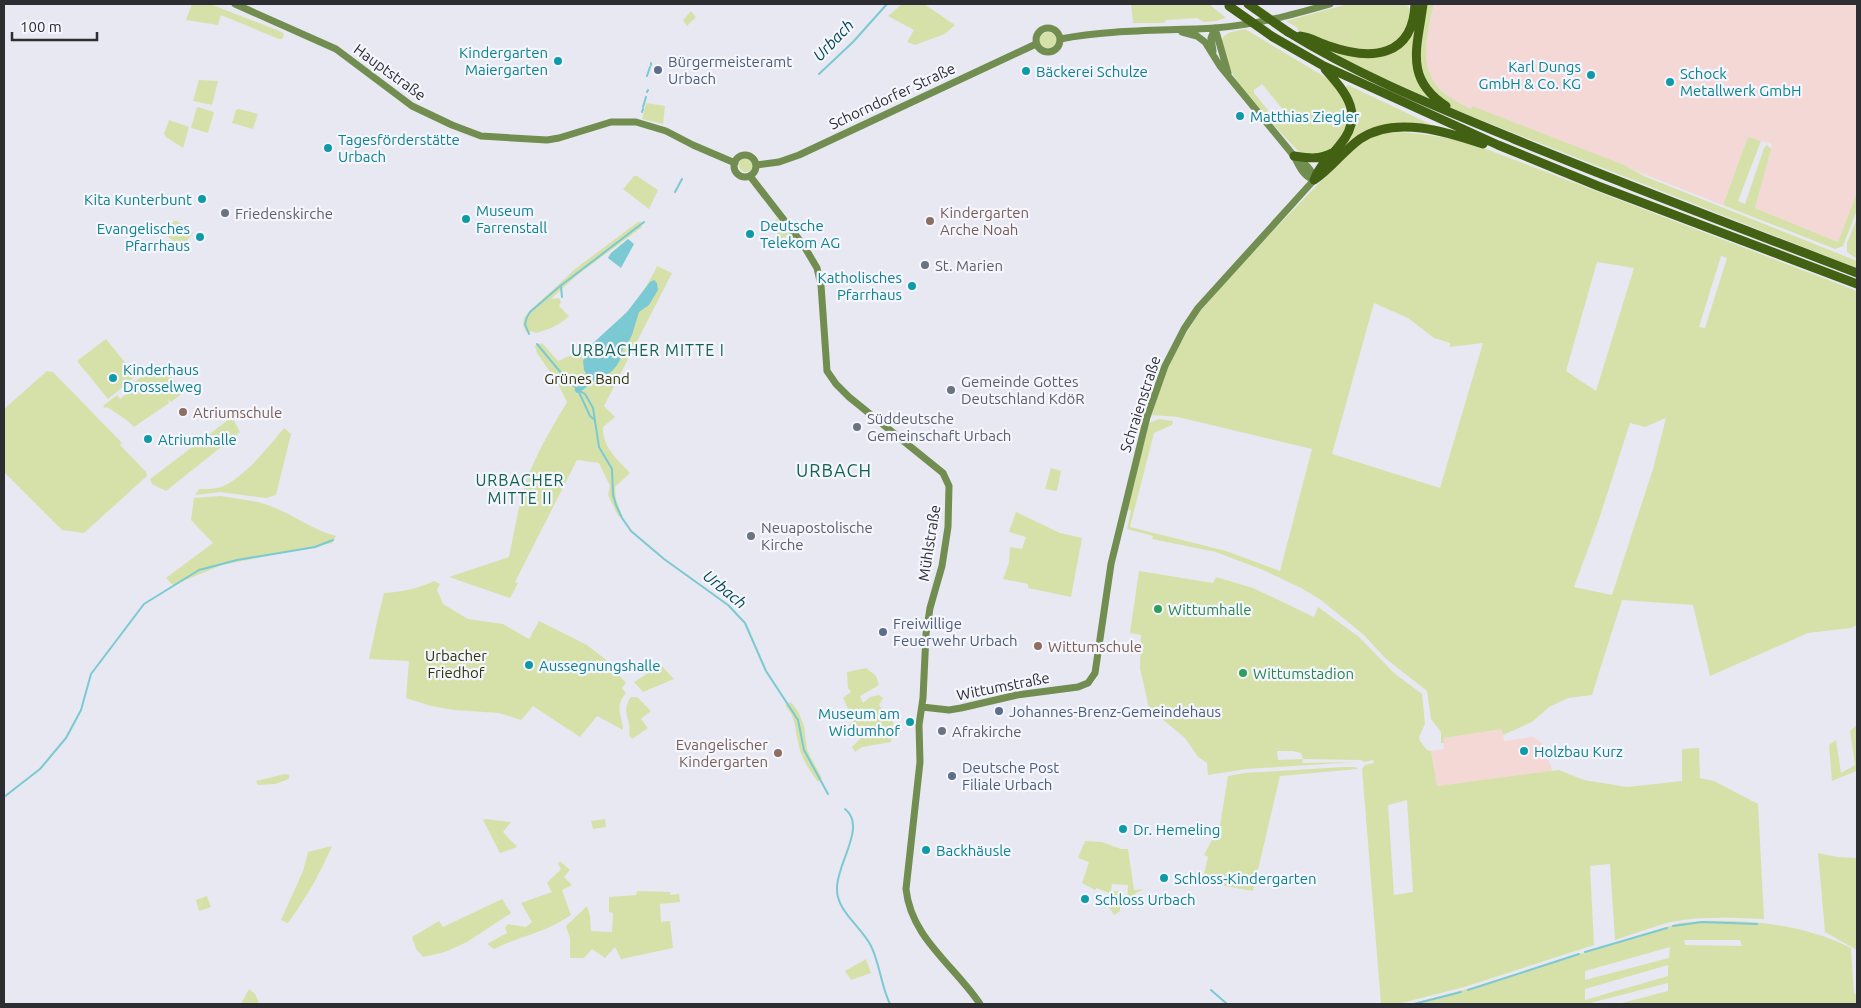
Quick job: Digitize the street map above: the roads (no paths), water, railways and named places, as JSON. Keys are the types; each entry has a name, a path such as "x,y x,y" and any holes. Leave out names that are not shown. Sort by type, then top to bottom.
{"highway":[{"path":"1248,4 1313,48 1369,77 1460,117 1593,171 1857,273"},
{"path":"1423,4 1415,64 1419,77 1426,89 1436,99 1460,117"},
{"path":"1227,5 1273,37 1322,65 1498,145 1598,186 1857,284"},
{"path":"1291,34 1306,36 1330,47 1355,52 1384,52 1398,46 1408,36 1414,22 1413,6"},
{"path":"1314,180 1317,171 1342,144 1352,118 1351,106 1343,89 1322,65"},
{"path":"1314,180 1322,175 1359,140 1372,132 1387,128 1434,130 1489,146 1498,145"},
{"path":"1294,156 1313,159 1324,157 1334,152"}],"street":[{"name":"Hauptstraße","path":"235,4 336,49 412,106 431,116 481,136 547,140 611,122 636,122 666,131 734,163"},
{"path":"1060,39 1126,30 1215,28 1275,19 1330,4"},
{"path":"1214,55 1211,38 1215,28"},
{"path":"1215,28 1230,79"},
{"path":"1046,29 1056,32 1060,39 1058,46 1051,52 1043,52 1036,44 1038,34 1046,29"},
{"path":"1170,29 1197,36 1205,42 1230,79 1294,156 1309,168 1314,180"},
{"name":"Schorndorfer Straße","path":"756,165 779,162 799,155 1036,44"},
{"path":"746,155 752,157 756,165 755,171 750,176 740,175 735,170 734,163 740,156 746,155"},
{"name":"Mühlstraße","path":"750,176 804,246 817,268 821,285 826,371 850,397 943,473 949,486 948,527 942,566 930,608 926,634 922,707 919,725 920,762 906,889 908,904 922,935 980,1004"},
{"name":"Schraienstraße","path":"1088,683 1095,673 1111,564 1119,530 1147,417 1165,366 1180,335 1198,308 1314,180"},
{"name":"Wittumstraße","path":"922,707 950,710 1017,695 1078,687 1088,683"}],"water":[{"path":"628,239 634,244 621,268 608,258 611,253"},
{"path":"654,280 657,283 658,290 649,305 639,312 632,335 628,343 623,346 622,354 616,366 607,375 589,384 586,381 589,379 584,370 583,361 591,345 627,312 650,282"}],"waterway":[{"name":"Urbach","path":"819,74 853,42 887,4"},
{"path":"647,76 650,67"},
{"path":"643,107 646,97"},
{"name":"Urbach","path":"675,192 682,179"},
{"name":"Urbach","path":"529,334 525,324 530,312 559,287 644,222"},
{"path":"561,287 562,297"},
{"name":"Urbach","path":"537,344 562,374 578,390 585,394 593,408 599,447 612,469 613,495 616,505 631,531 664,559 728,605 745,623 766,671 798,720 804,750 828,794"},
{"name":"Urbach","path":"578,390 588,382"},
{"name":"Urbach","path":"578,390 590,416 595,420"},
{"path":"4,797 40,769 66,738 81,710 91,674 144,604 199,570 237,560 315,547 333,540"},
{"name":"Urbach","path":"845,809 851,816 853,825 852,835 838,878 838,896 840,904 871,946 890,1004"},
{"path":"1673,926 1702,922 1757,924"},
{"path":"1585,952 1667,928"},
{"path":"1468,990 1579,954"},
{"path":"1211,990 1227,1004"},
{"path":"1414,1004 1461,992"}],"place":[{"name":"Kindergarten Maiergarten","path":"558,61"},
{"name":"Bürgermeisteramt Urbach","path":"658,70"},
{"name":"Bäckerei Schulze","path":"1026,71"},
{"name":"Karl Dungs GmbH & Co. KG","path":"1591,75"},
{"name":"Schock Metallwerk GmbH","path":"1670,82"},
{"name":"Matthias Ziegler","path":"1240,116"},
{"name":"Tagesförderstätte Urbach","path":"328,148"},
{"name":"Kita Kunterbunt","path":"202,199"},
{"name":"Friedenskirche","path":"225,213"},
{"name":"Museum Farrenstall","path":"466,219"},
{"name":"Kindergarten Arche Noah","path":"930,221"},
{"name":"Deutsche Telekom AG","path":"750,234"},
{"name":"Evangelisches Pfarrhaus","path":"200,237"},
{"name":"St. Marien","path":"925,265"},
{"name":"Katholisches Pfarrhaus","path":"912,286"},
{"name":"Kinderhaus Drosselweg","path":"113,378"},
{"name":"Gemeinde Gottes Deutschland KdöR","path":"951,390"},
{"name":"Atriumschule","path":"183,412"},
{"name":"Süddeutsche Gemeinschaft Urbach","path":"857,427"},
{"name":"Atriumhalle","path":"148,439"},
{"name":"Neuapostolische Kirche","path":"751,536"},
{"name":"Wittumhalle","path":"1158,609"},
{"name":"Freiwillige Feuerwehr Urbach","path":"883,632"},
{"name":"Wittumschule","path":"1038,646"},
{"name":"Aussegnungshalle","path":"529,665"},
{"name":"Wittumstadion","path":"1243,673"},
{"name":"Johannes-Brenz-Gemeindehaus","path":"999,711"},
{"name":"Museum am Widumhof","path":"910,722"},
{"name":"Afrakirche","path":"942,731"},
{"name":"Holzbau Kurz","path":"1524,751"},
{"name":"Evangelischer Kindergarten","path":"778,753"},
{"name":"Deutsche Post Filiale Urbach","path":"952,776"},
{"name":"Dr. Hemeling","path":"1123,829"},
{"name":"Backhäusle","path":"926,850"},
{"name":"Schloss-Kindergarten","path":"1164,878"},
{"name":"Schloss Urbach","path":"1085,899"}],"district":[{"name":"URBACHER MITTE I","path":"648,350"},
{"name":"URBACH","path":"834,470"},
{"name":"URBACHER MITTE II","path":"520,489"}],"park label":[{"name":"Grünes Band","path":"587,378"},
{"name":"Urbacher Friedhof","path":"456,664"}]}
